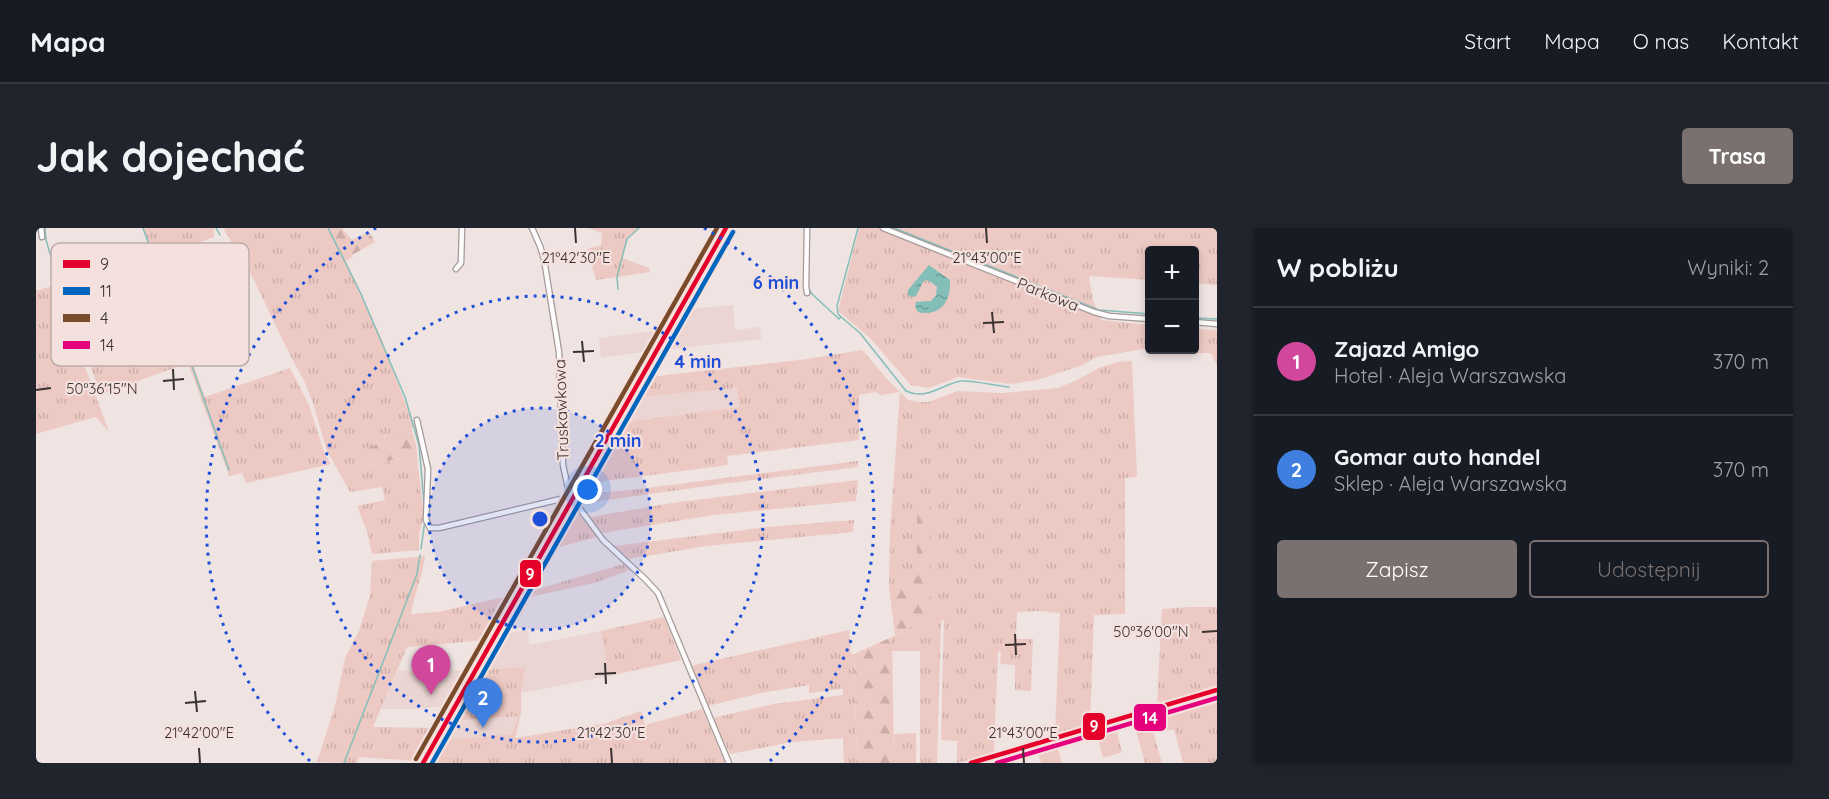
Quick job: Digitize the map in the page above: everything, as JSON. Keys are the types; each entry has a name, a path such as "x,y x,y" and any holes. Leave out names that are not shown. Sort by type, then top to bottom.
{"street":[{"path":"41,228 42,237"},
{"path":"456,269 461,262 462,228"},
{"name":"Truskawkowa","path":"532,228 544,259 559,352 563,465 568,488 603,540 658,593 729,763"},
{"path":"423,763 572,496 726,228"},
{"path":"807,228 807,292"},
{"name":"Parkowa","path":"883,228 1094,312 1109,316 1145,319"},
{"path":"1199,322 1217,324"},
{"path":"417,420 428,469 426,520 430,528 439,528 572,496"},
{"path":"971,763 1217,690"}],"shaded area":[{"path":"733,305 735,330 760,327 761,339 663,350 687,309"},
{"path":"662,330 650,351 601,358 599,338"},
{"path":"737,388 739,407 625,422 639,397"},
{"path":"528,630 529,645 601,631 609,676 521,693 525,667 483,670 503,634"},
{"path":"398,670 428,672 470,670 449,706 381,709"},
{"path":"518,716 512,734 445,740 455,721"}],"green space":[{"path":"143,228 214,228 214,237 198,243 148,243"},
{"path":"223,228 314,228 319,239 334,246 346,261 382,340 414,427 378,439 365,460 370,465 402,459 418,466 424,516 419,534 419,550 372,554 367,531 357,506 385,500 382,487 350,492 327,451 306,385 249,270 249,243 232,243"},
{"path":"314,228 342,228 352,240 369,232 375,242 346,261 334,246 314,234"},
{"path":"588,228 639,228 629,236 622,258 649,268 650,272 596,280 587,249 601,245 602,233"},
{"path":"859,228 1217,228 1217,285 1199,283 1199,246 1145,246 1145,280 1089,276 1093,300 1101,320 1145,325 1145,349 1097,357 1083,365 1037,380 1010,384 958,377 929,388 911,385 869,337 838,311"},
{"path":"51,286 51,366 85,366 109,432 96,417 36,434 36,291"},
{"path":"1199,329 1217,330 1217,366 1211,353 1199,353"},
{"path":"862,350 900,392 859,395 859,440 727,456 728,465 590,483 625,422 739,407 737,388 639,397 649,377 807,359"},
{"path":"1132,361 1137,477 1125,478 1125,614 1094,615 1090,723 1055,734 1060,613 1017,612 1016,639 1033,639 1031,691 1015,690 1015,665 1000,664 1001,652 998,651 994,751 992,754 957,763 957,741 941,740 944,621 941,620 937,763 920,763 920,651 892,651 892,637 931,616 931,499 917,501 917,576 899,586 889,588 890,532 900,392 908,400 928,402 958,391 1003,393 1058,388 1101,367"},
{"path":"96,366 180,366 101,394 91,368"},
{"path":"189,366 194,366 205,397 290,368 309,405 325,455 331,464 246,483 242,473 229,476"},
{"path":"411,428 416,445 418,466 408,459 396,459 370,465 365,460 366,448 374,446 378,439"},
{"path":"858,461 858,467 580,504 585,494"},
{"path":"858,480 856,501 713,515 603,533 590,517 672,503"},
{"path":"920,494 931,498 931,616 895,635 889,588 899,586 917,575 917,501"},
{"path":"574,508 597,537 552,549"},
{"path":"854,520 853,532 706,546 629,559 614,546 769,527"},
{"path":"425,556 411,614 438,612 512,595 486,640 407,647 373,727 438,728 418,761 359,757 357,763 317,762 335,706 345,658 359,631 370,595 372,561"},
{"path":"623,564 630,570 594,583 525,598 528,592"},
{"path":"1217,607 1217,685 1157,704 1162,609"},
{"path":"664,617 681,660 609,676 601,631"},
{"path":"849,630 851,654 854,654 857,763 844,763 843,738 792,742 730,754 713,718 774,704 843,695 843,689 809,693 809,685 761,693 708,706 690,666"},
{"path":"892,637 894,763 857,763 854,654"},
{"path":"525,667 521,713 515,738 607,723 641,711 645,725 702,709 725,763 432,763 445,740 512,734 518,716 455,721 483,670"},
{"path":"1217,695 1217,763 1183,763 1174,729 1157,733 1154,714"},
{"path":"1148,716 1162,763 1145,763 1133,720"},
{"path":"1115,725 1122,752 1103,758 1096,731"},
{"path":"916,733 916,763 894,763 894,734"},
{"path":"1056,742 1062,763 1041,763 1037,748"}],"water":[{"path":"929,265 950,280 949,295 938,310 918,312 915,307 916,302 931,301 936,295 937,287 926,280 916,296 908,295 908,290"}],"waterway":[{"path":"45,228 51,257"},
{"path":"143,228 148,243"},
{"path":"216,228 220,235"},
{"path":"328,228 361,294 405,397 419,445 424,503"},
{"path":"618,289 617,277 627,239 639,228"},
{"path":"809,289 839,319 841,317 837,306 858,228"},
{"path":"894,228 1099,310 1145,314"},
{"path":"841,317 860,333 906,391 914,394 928,393 961,381 1009,387"},
{"path":"1199,318 1217,319"},
{"path":"192,366 229,470"},
{"path":"421,549 425,520"},
{"path":"344,763 417,574 420,555"}],"transit line":[{"name":"4","path":"416,759 717,228"},
{"name":"9","path":"423,763 726,228"},
{"name":"11","path":"432,763 733,232"},
{"name":"9","path":"971,763 1217,690"},
{"name":"14","path":"997,763 1217,698"}],"place":[{"name":"Zajazd Amigo","path":"431,695"},
{"name":"Gomar auto handel","path":"483,728"}]}
